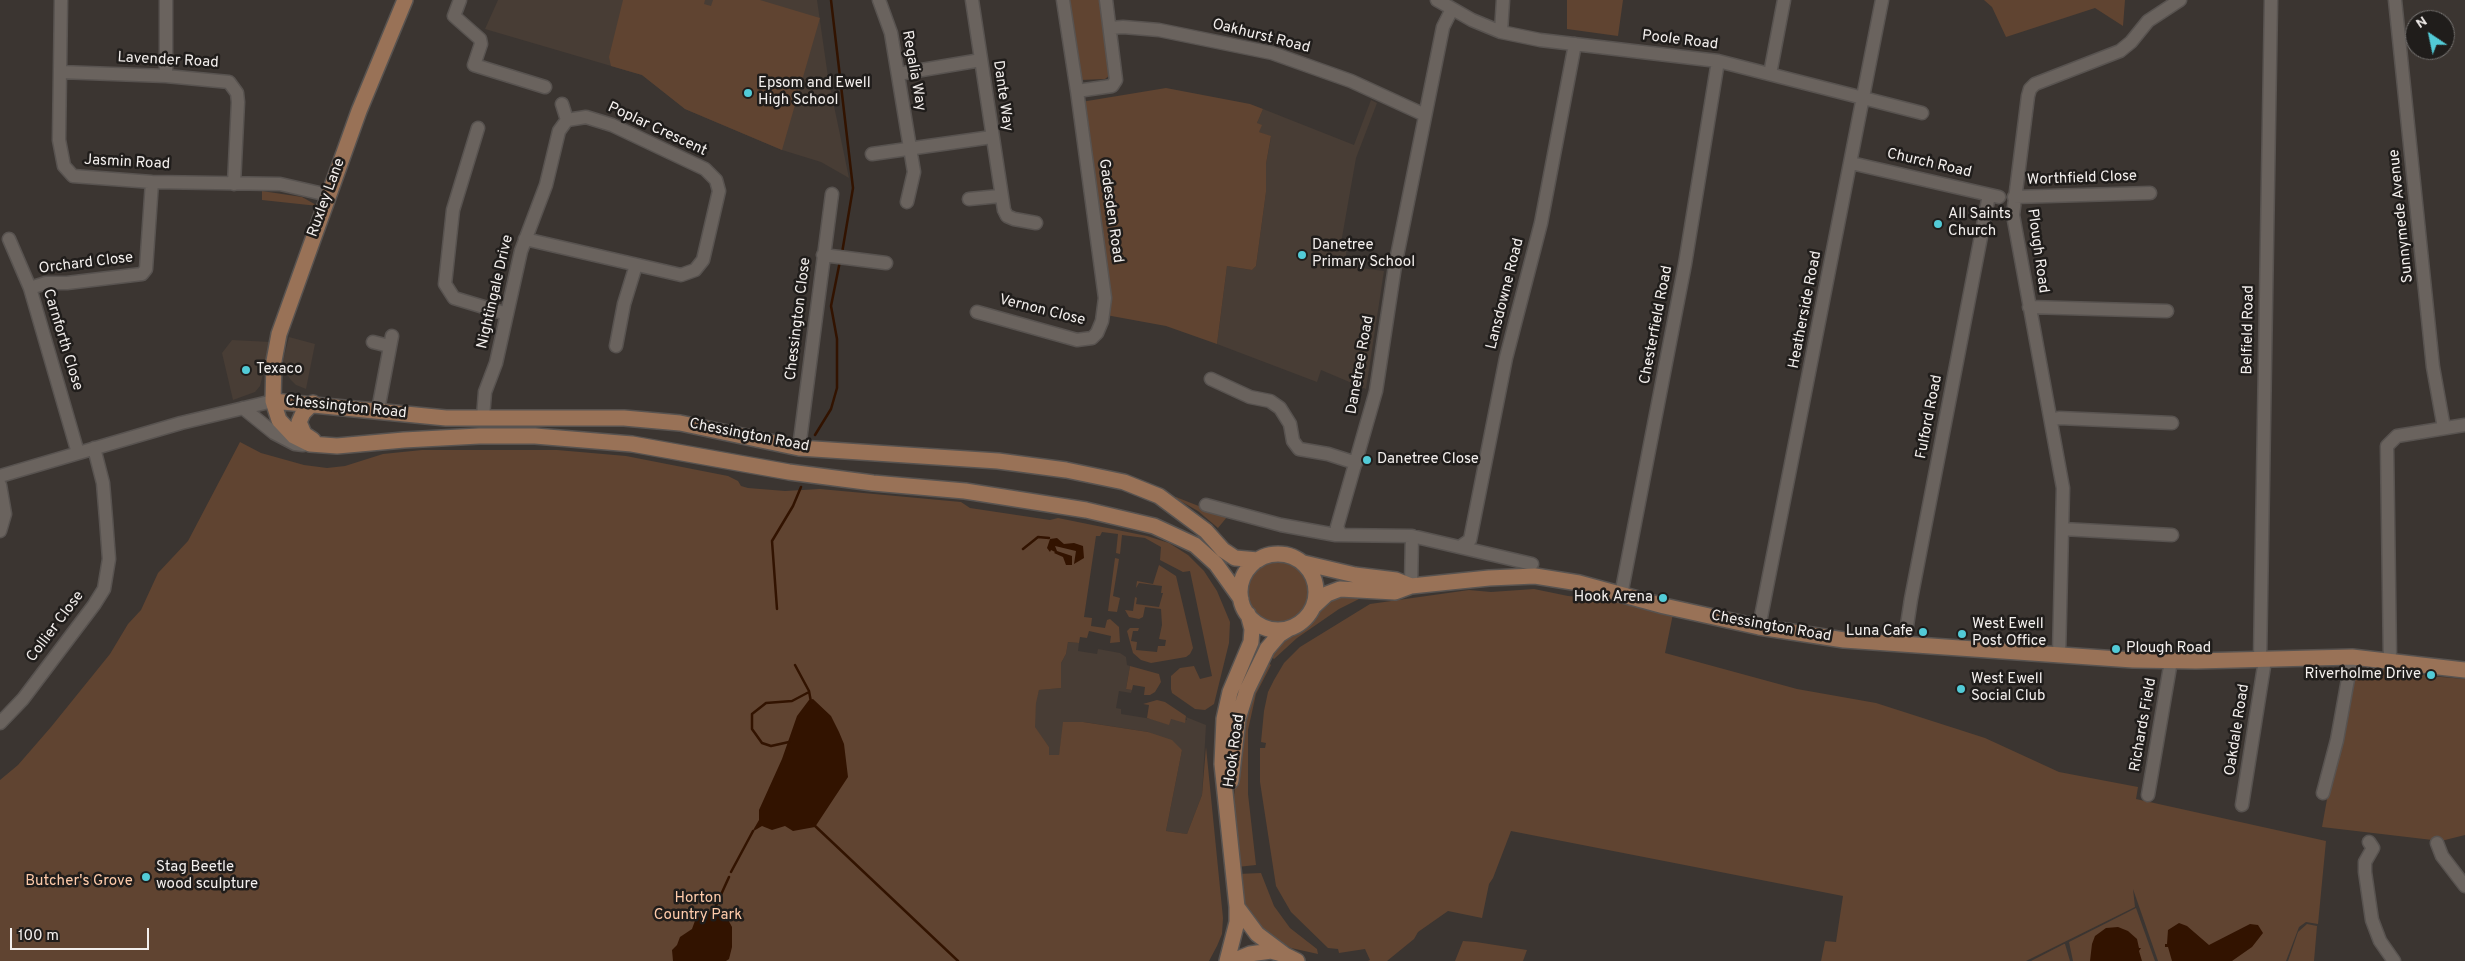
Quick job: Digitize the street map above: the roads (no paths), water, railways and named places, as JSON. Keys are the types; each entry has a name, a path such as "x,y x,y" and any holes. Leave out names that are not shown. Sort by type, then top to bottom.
{"main road":[{"name":"Ruxley Lane","path":"273,401 274,361 278,334 363,102 404,0"},
{"name":"Chessington Road","path":"1248,614 1242,600 1216,564 1195,545 1174,533 1132,520 1023,499 798,473 641,445 576,439 479,436 328,446 310,444 294,436 284,427 273,401 313,403 446,418 624,418 680,423 799,448 998,461 1066,470 1124,482 1164,498 1189,517 1223,550 1235,558 1258,560"},
{"path":"313,403 304,412 299,422 300,428 304,434 328,446"},
{"name":"Chessington Road","path":"1242,600 1243,577 1258,560 1265,556 1281,554 1297,558 1304,563 1355,575 1396,580 1411,586"},
{"path":"1304,563 1315,584 1312,607"},
{"name":"Chessington Road","path":"1298,624 1312,607 1327,594 1340,590 1395,592 1411,586 1489,578 1535,576 1579,583 1621,595 1759,626 1844,640 2059,655 2171,660 2262,660 2352,657 2465,670"},
{"path":"1248,614 1261,626 1271,630 1285,629 1298,624"},
{"name":"Hook Road","path":"1227,961 1236,930 1238,907 1222,759 1224,719 1230,692 1251,642 1252,629 1248,614"},
{"name":"Hook Road","path":"1228,809 1237,727 1247,690 1271,644 1284,632 1298,624"},
{"path":"1238,907 1257,934 1291,958"},
{"path":"1233,961 1262,951 1274,951 1291,958"}],"street":[{"name":"Jasmin Road","path":"61,0 59,140 61,156 69,173 81,178 152,182 280,184 328,195"},
{"path":"166,0 166,76"},
{"path":"460,0 454,16 480,39 481,44 474,65 545,87"},
{"name":"Regalia Way","path":"879,0 891,34 914,172 907,202"},
{"name":"Dante Way","path":"972,0 1000,196 1008,216 1022,222 1036,223"},
{"name":"Gadesden Road","path":"1063,0 1105,298 1102,321 1097,333"},
{"path":"1077,91 1112,86 1115,83 1117,76 1106,0"},
{"name":"Poole Road","path":"1438,0 1472,20 1501,32 1575,44 1718,61 1922,113"},
{"path":"1501,32 1503,0"},
{"path":"1770,74 1784,0"},
{"name":"Heatherside Road","path":"1759,626 1882,0"},
{"name":"Plough Road","path":"2059,655 2063,488 2012,215 2030,89 2034,84 2120,51 2131,42 2148,21 2180,0"},
{"name":"Belfield Road","path":"2262,660 2272,0"},
{"name":"Sunnymede Avenue","path":"2395,0 2433,367 2444,428"},
{"name":"Danetree Road","path":"1341,535 1337,527 1376,391 1394,275 1425,115 1443,27 1452,8"},
{"name":"Oakhurst Road","path":"1110,28 1123,27 1159,30 1272,53 1350,81 1425,115"},
{"name":"Lansdowne Road","path":"1460,547 1470,540 1506,358 1541,223 1575,44"},
{"path":"898,74 981,60"},
{"name":"Chesterfield Road","path":"1621,595 1685,264 1718,61"},
{"name":"Lavender Road","path":"60,72 166,76 222,80 233,84 238,102 234,184"},
{"path":"562,104 567,120"},
{"name":"Poplar Crescent","path":"525,238 681,275 700,266 719,191 716,180 705,169 612,125 586,117 567,120"},
{"name":"Nightingale Drive","path":"482,418 485,392 496,363 525,238 546,185 559,131 567,120"},
{"path":"478,128 453,210 445,284 454,298 506,314"},
{"path":"872,154 992,137"},
{"name":"Church Road","path":"1851,163 1994,196"},
{"name":"Orchard Close","path":"30,288 46,283 70,283 142,274 146,269 152,182"},
{"name":"Worthfield Close","path":"2014,198 2150,193"},
{"name":"Chessington Close","path":"799,448 832,194"},
{"path":"968,198 1000,196"},
{"name":"Fulford Road","path":"1904,645 1911,599 1994,196"},
{"name":"Carnforth Close","path":"9,239 30,288 78,452"},
{"path":"823,255 886,263"},
{"path":"616,346 624,304 636,265"},
{"path":"2029,307 2167,311"},
{"name":"Vernon Close","path":"977,312 1077,340 1092,338 1097,333"},
{"path":"372,342 391,341 378,410"},
{"path":"1211,379 1250,397 1270,402 1280,408 1290,424 1293,441 1299,449 1328,454 1356,463"},
{"name":"Chessington Road","path":"0,476 78,452 273,401"},
{"name":"Chessington Road","path":"243,408 274,434 295,444 310,444"},
{"path":"2050,420 2060,418 2172,423"},
{"path":"2390,660 2387,446 2397,436 2465,424"},
{"name":"Collier Close","path":"0,723 28,691 94,605 104,589 109,559 103,483 94,448"},
{"path":"0,485 5,514 0,531"},
{"path":"1206,505 1281,525 1341,535 1412,536 1532,564"},
{"path":"2063,529 2172,535"},
{"path":"1411,586 1412,536"},
{"path":"2323,793 2338,740 2352,657"},
{"name":"Richards Field","path":"2148,795 2171,660"},
{"name":"Oakdale Road","path":"2242,805 2262,660"},
{"path":"2369,842 2373,848 2365,862 2365,872 2372,920 2381,943 2394,961"},
{"path":"2438,843 2442,856 2465,886"}],"waterway":[{"path":"831,0 853,188 842,253"},
{"path":"815,435 831,409 837,388 837,339 831,306 840,261"},
{"path":"777,609 772,541 793,506 801,487"},
{"path":"1023,549 1038,537 1049,538"},
{"path":"795,665 809,691 811,702"},
{"path":"789,742 771,746 762,743 752,729 752,714 766,703 792,701 809,692"},
{"path":"813,824 958,961"},
{"path":"731,872 753,831"},
{"path":"714,910 729,877"}],"place":[{"name":"Epsom and Ewell High School","path":"748,93"},
{"name":"All Saints Church","path":"1938,224"},
{"name":"Danetree Primary School","path":"1302,255"},
{"name":"Texaco","path":"246,370"},
{"name":"Danetree Close","path":"1367,460"},
{"name":"Hook Arena","path":"1663,598"},
{"name":"Luna Cafe","path":"1923,632"},
{"name":"West Ewell Post Office","path":"1962,634"},
{"name":"Plough Road","path":"2116,649"},
{"name":"Riverholme Drive","path":"2431,675"},
{"name":"West Ewell Social Club","path":"1961,689"},
{"name":"Stag Beetle wood sculpture","path":"146,877"}],"park label":[{"name":"Butcher's Grove","path":"79,882"},
{"name":"Horton Country Park","path":"698,908"}]}
